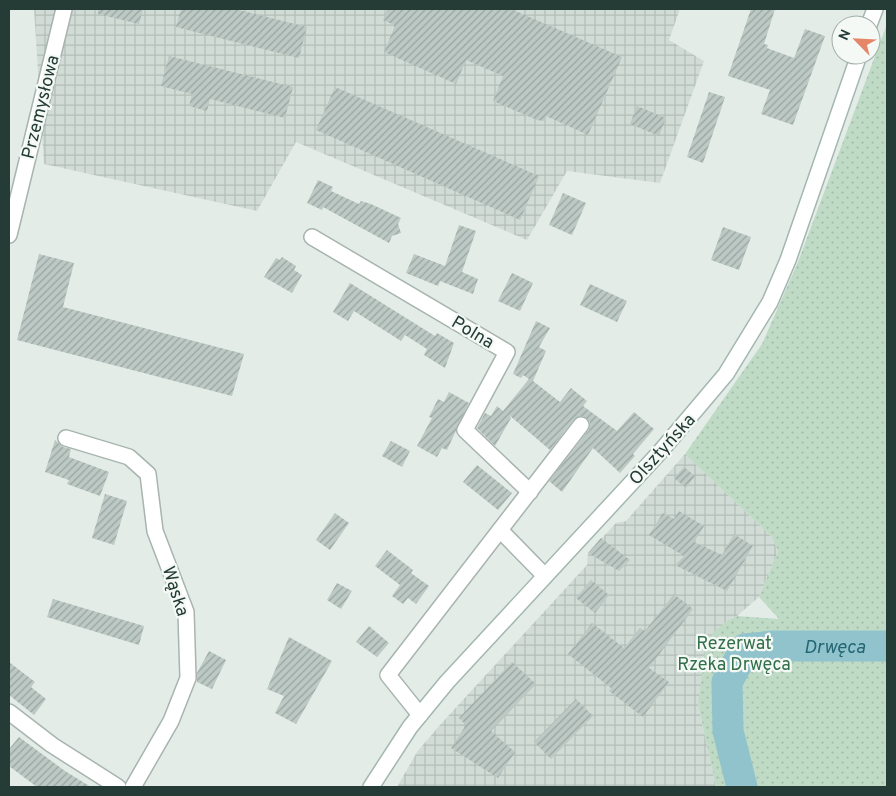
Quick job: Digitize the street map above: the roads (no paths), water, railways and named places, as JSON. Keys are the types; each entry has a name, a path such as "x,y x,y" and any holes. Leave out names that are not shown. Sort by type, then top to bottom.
{"street":[{"name":"Przemysłowa","path":"9,235 64,9"},
{"name":"Olsztyńska","path":"371,787 420,715 700,407 726,374 770,302 788,260 856,65"},
{"name":"Polna","path":"312,237 507,352 465,430 530,492"},
{"path":"420,715 388,675 581,426"},
{"name":"Wąska","path":"66,438 129,457 148,474 155,531 186,612 188,678 171,721 132,787"},
{"path":"500,530 545,576"},
{"path":"9,712 52,745 118,787"}],"waterway":[{"name":"Drwęca","path":"742,787 728,731 727,682 745,649 773,646 887,646"}],"park label":[{"name":"Rezerwat Rzeka Drwęca","path":"734,653"}]}
